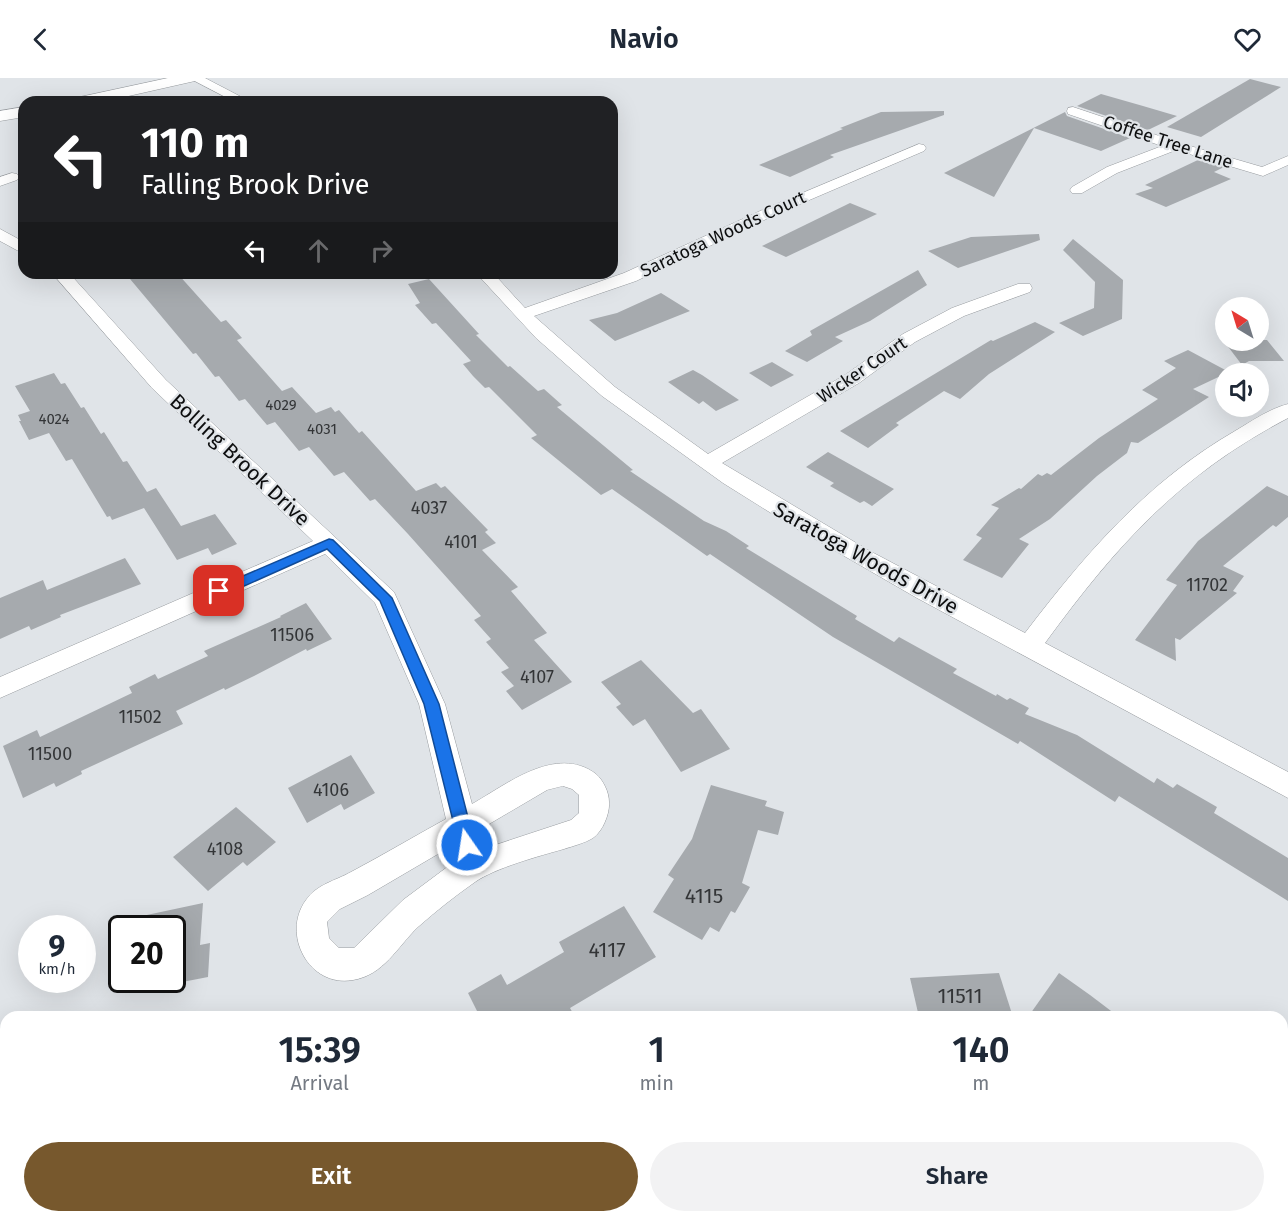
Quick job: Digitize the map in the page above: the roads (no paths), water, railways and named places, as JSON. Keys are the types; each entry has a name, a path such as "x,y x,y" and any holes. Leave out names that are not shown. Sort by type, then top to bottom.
{"main road":[{"path":"108,96 190,78"},
{"path":"0,116 18,113"}],"street":[{"path":"195,78 232,96"},
{"name":"Coffee Tree Lane","path":"1072,111 1175,146 1263,172 1288,160"},
{"path":"1077,190 1112,170 1175,146"},
{"name":"Saratoga Woods Court","path":"524,314 630,277 774,210 919,148"},
{"path":"0,234 18,245"},
{"name":"Bolling Brook Drive","path":"65,279 159,384 386,598 432,704 462,823"},
{"name":"Saratoga Woods Drive","path":"490,279 548,341 605,389 707,464 839,546 1288,786"},
{"name":"Wicker Court","path":"707,464 852,379 909,338 958,312 1024,288"},
{"path":"1029,647 1100,554 1174,482 1231,442 1288,410"},
{"path":"0,688 329,543"},
{"path":"551,775 575,776 592,790 595,810 583,828 472,867 398,926 380,947 357,964 341,965 327,960 317,951 312,939 311,924 317,910 326,899 340,890 357,885 462,823 551,775"}],"lane":[{"path":"462,823 472,867"}]}
